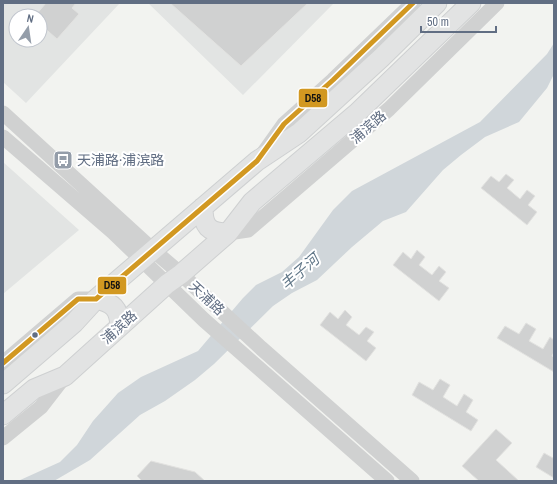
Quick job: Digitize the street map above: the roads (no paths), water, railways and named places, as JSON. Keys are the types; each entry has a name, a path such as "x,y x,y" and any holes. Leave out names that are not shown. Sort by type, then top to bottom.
{"main road":[{"path":"3,384 74,323 96,299 257,160 300,133 381,58 437,3"},
{"name":"浦滨路","path":"3,415 34,389 65,376 120,326 228,233 252,202 357,112 471,3"},
{"path":"203,207 203,219 208,227 219,233 228,233"},
{"path":"96,299 106,301 114,306 119,318 120,326"}],"street":[{"path":"257,160 284,124 413,3"},
{"name":"浦滨路","path":"228,233 248,230 389,110 497,3"},
{"name":"天浦路","path":"3,113 174,279 218,308 261,348 412,481"},
{"name":"天浦路","path":"3,137 60,186 148,255"},
{"name":"天浦路","path":"174,279 204,320 387,481"},
{"path":"3,363 78,299 96,299"},
{"name":"浦滨路","path":"3,438 41,407 65,376"}],"water":[{"name":"丰子河","path":"554,43 554,74 547,88 519,122 485,137 461,155 443,170 406,212 383,221 352,247 317,280 292,293 273,306 214,364 195,380 165,401 140,415 90,460 54,481 18,481 60,462 77,445 93,421 118,393 141,377 198,351 256,285 282,272 299,257 333,210 352,191 480,122 547,54"}],"place":[{"name":"天浦路·浦滨路","path":"63,160"}]}
